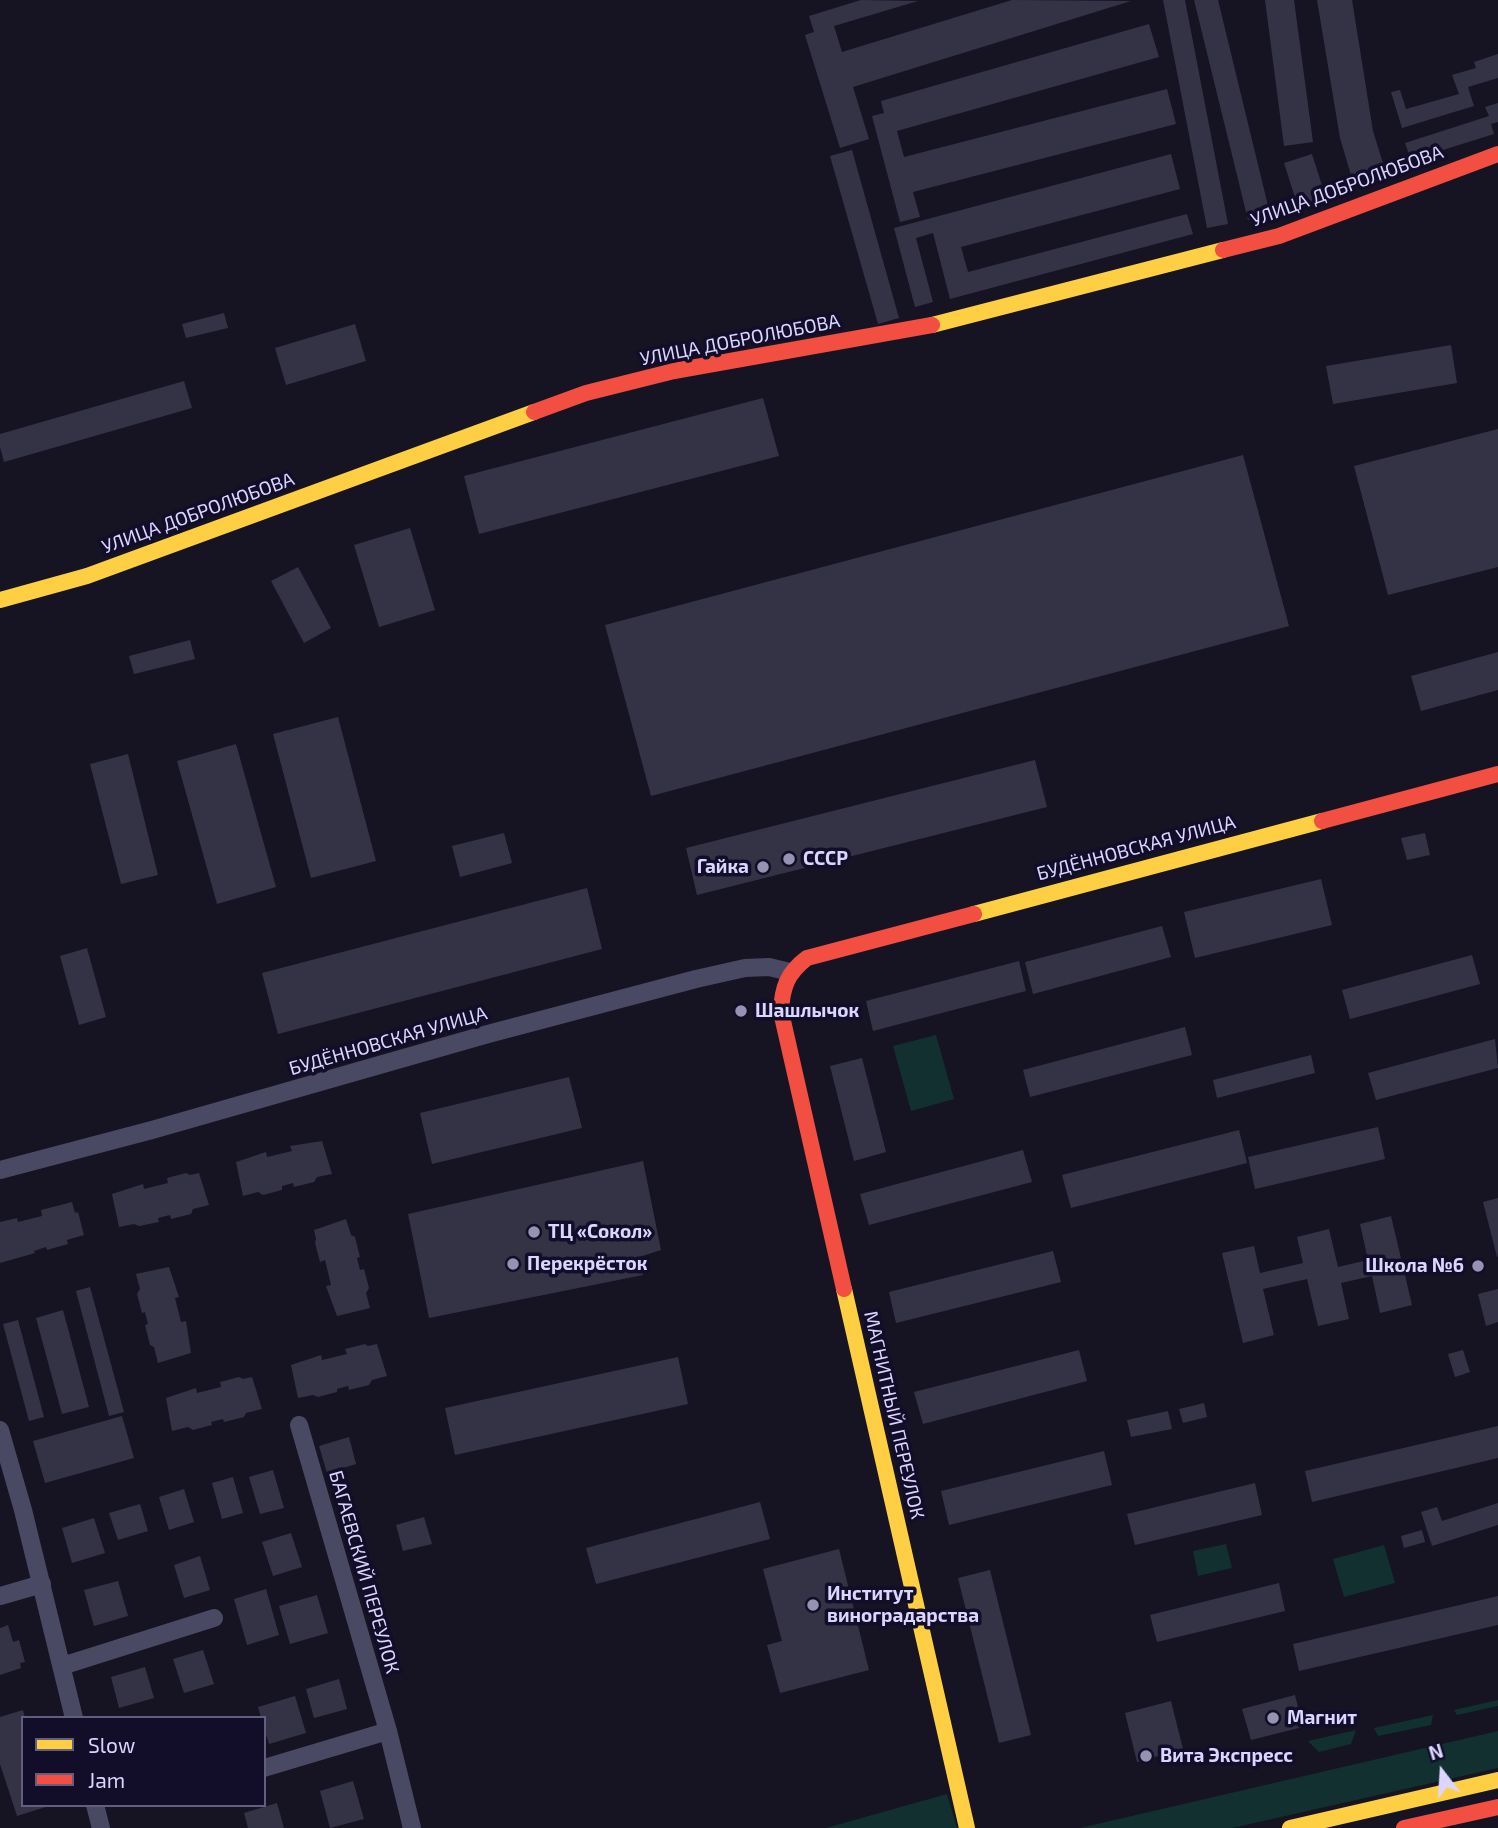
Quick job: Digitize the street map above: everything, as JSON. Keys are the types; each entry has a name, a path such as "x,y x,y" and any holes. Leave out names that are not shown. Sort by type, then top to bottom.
{"main road":[{"name":"УЛИЦА ДОБРОЛЮБОВА","path":"0,600 87,576 586,393 674,371 919,328 1279,236 1498,154"},
{"name":"БУДЁННОВСКАЯ УЛИЦА","path":"790,972 807,958 1498,774"},
{"name":"МАГНИТНЫЙ ПЕРЕУЛОК","path":"790,972 782,988 781,1012 967,1828"},
{"path":"1290,1828 1498,1780"},
{"path":"1405,1828 1498,1807"}],"street":[{"name":"БУДЁННОВСКАЯ УЛИЦА","path":"0,1170 696,979 745,968 769,967 790,972"},
{"name":"БАГАЕВСКИЙ ПЕРЕУЛОК","path":"299,1425 388,1731 412,1828"},
{"path":"0,1430 42,1584 74,1716"},
{"path":"0,1596 42,1584"},
{"path":"62,1666 214,1618"},
{"path":"266,1767 388,1731"},
{"path":"96,1807 101,1828"}],"green space":[{"path":"936,1035 954,1099 911,1111 893,1046"},
{"path":"1226,1544 1232,1568 1198,1576 1193,1551"},
{"path":"1384,1545 1395,1583 1344,1597 1333,1559"},
{"path":"1498,1700 1498,1706 1457,1715 1454,1710"},
{"path":"1433,1715 1431,1725 1378,1736 1374,1728"},
{"path":"1356,1730 1351,1744 1319,1752 1308,1741"},
{"path":"1498,1731 1498,1768 1232,1828 1080,1828"},
{"path":"947,1794 957,1828 826,1828"}],"building":[{"path":"861,0 918,1 834,26 842,52 1012,0 1131,1 853,87 869,139 840,148 805,35 814,32 809,16"},
{"path":"1163,0 1185,0 1228,224 1207,228"},
{"path":"1194,0 1218,0 1270,214 1248,220"},
{"path":"1265,0 1294,0 1313,142 1284,146"},
{"path":"1317,0 1352,0 1373,131 1386,173 1353,182 1340,138"},
{"path":"1149,24 1159,57 897,131 904,157 1167,89 1176,124 913,192 920,217 900,222 872,116 884,113 881,101"},
{"path":"1498,54 1498,78 1468,87 1474,106 1402,128 1391,92 1400,90 1406,109 1459,94 1452,75 1476,68 1474,62"},
{"path":"1498,103 1498,122 1491,124 1494,134 1411,160 1405,143 1489,116 1485,107"},
{"path":"852,150 899,318 878,324 830,156"},
{"path":"1171,154 1180,189 961,247 968,272 1187,214 1193,234 950,299 933,233 916,238 933,302 915,307 894,228"},
{"path":"1312,154 1326,198 1298,207 1284,163"},
{"path":"224,313 228,328 186,338 182,324"},
{"path":"355,324 366,361 286,385 275,348"},
{"path":"1451,345 1457,383 1333,404 1326,366"},
{"path":"184,381 192,408 4,462 0,434"},
{"path":"763,398 779,456 479,534 464,476"},
{"path":"1498,429 1498,567 1388,595 1354,466"},
{"path":"1243,455 1289,626 651,796 605,625"},
{"path":"410,528 435,610 379,627 354,545"},
{"path":"298,567 331,628 304,643 271,581"},
{"path":"190,640 195,659 134,674 129,656"},
{"path":"1498,652 1498,690 1421,711 1411,676"},
{"path":"338,717 376,861 311,878 273,734"},
{"path":"236,744 276,887 217,904 177,761"},
{"path":"128,754 158,875 121,884 90,764"},
{"path":"1035,760 1047,807 697,895 686,848"},
{"path":"504,833 512,863 460,877 452,846"},
{"path":"1425,833 1430,855 1407,860 1401,838"},
{"path":"1321,879 1332,925 1195,958 1184,912"},
{"path":"587,888 602,949 278,1034 262,973"},
{"path":"1162,926 1171,957 1033,994 1025,962"},
{"path":"87,948 106,1017 79,1025 60,956"},
{"path":"1472,955 1480,984 1350,1019 1342,990"},
{"path":"1019,961 1026,991 873,1031 866,1001"},
{"path":"1185,1027 1192,1055 1030,1097 1023,1070"},
{"path":"1495,1039 1498,1068 1376,1100 1368,1073"},
{"path":"1311,1055 1315,1073 1217,1098 1213,1080"},
{"path":"862,1058 886,1152 854,1161 830,1066"},
{"path":"569,1077 582,1128 432,1164 420,1113"},
{"path":"1378,1127 1385,1159 1255,1189 1248,1157"},
{"path":"1239,1130 1247,1163 1071,1208 1062,1175"},
{"path":"322,1141 332,1174 294,1187 293,1183 282,1186 282,1190 263,1195 258,1192 243,1196 236,1162 266,1152 267,1157 292,1151 290,1146"},
{"path":"1023,1150 1032,1182 869,1225 860,1194"},
{"name":"ТЦ «Сокол»","path":"643,1161 661,1250 639,1257 643,1275 429,1318 408,1214"},
{"path":"199,1173 209,1205 193,1209 191,1214 171,1219 170,1215 158,1218 159,1222 119,1227 112,1194 143,1184 144,1189 168,1183 167,1178"},
{"path":"1498,1198 1498,1256 1497,1257 1483,1202"},
{"path":"72,1202 75,1213 78,1212 84,1235 67,1240 68,1244 47,1250 46,1247 0,1263 0,1222 17,1218 18,1222 42,1216 41,1210"},
{"path":"1391,1216 1412,1305 1380,1313 1372,1276 1341,1283 1349,1319 1318,1326 1307,1279 1263,1289 1274,1335 1243,1343 1222,1253 1254,1246 1260,1273 1303,1263 1297,1237 1329,1229 1338,1267 1368,1260 1360,1224"},
{"path":"346,1219 351,1235 355,1237 360,1270 364,1269 370,1308 337,1316 326,1286 331,1285 325,1260 320,1262 314,1230"},
{"path":"1053,1251 1061,1282 896,1323 889,1292"},
{"path":"169,1267 179,1297 175,1298 181,1322 186,1321 191,1353 158,1363 154,1347 150,1345 145,1312 142,1313 137,1294 140,1289 136,1274"},
{"path":"90,1287 124,1412 109,1416 76,1291"},
{"path":"1498,1289 1498,1322 1486,1326 1478,1294"},
{"path":"63,1310 89,1407 62,1414 36,1318"},
{"path":"18,1320 44,1417 29,1421 3,1324"},
{"path":"377,1344 387,1376 372,1380 369,1385 349,1390 348,1386 318,1397 313,1395 298,1398 291,1365 321,1355 322,1360 347,1354 345,1349"},
{"path":"1079,1350 1087,1381 923,1424 914,1392"},
{"path":"1463,1350 1470,1372 1455,1377 1448,1354"},
{"path":"678,1357 688,1404 455,1455 445,1408"},
{"path":"252,1377 262,1409 246,1413 244,1417 211,1422 212,1425 193,1430 188,1427 172,1431 166,1398 196,1388 197,1393 221,1387 220,1382"},
{"path":"1204,1403 1207,1417 1183,1423 1179,1409"},
{"path":"1168,1411 1172,1429 1131,1437 1127,1420"},
{"path":"122,1416 134,1458 45,1483 33,1441"},
{"path":"1498,1426 1498,1458 1312,1502 1305,1471"},
{"path":"349,1437 356,1464 327,1473 319,1446"},
{"path":"1104,1451 1112,1485 949,1525 941,1491"},
{"path":"273,1470 284,1508 260,1514 249,1477"},
{"path":"233,1477 243,1513 222,1519 212,1483"},
{"path":"1255,1483 1262,1515 1135,1545 1127,1514"},
{"path":"184,1489 194,1522 169,1530 159,1497"},
{"path":"760,1502 770,1539 596,1584 586,1548"},
{"path":"1498,1503 1498,1525 1432,1546 1421,1512 1437,1507 1442,1521"},
{"path":"140,1504 148,1531 118,1540 109,1513"},
{"path":"424,1517 432,1544 403,1551 396,1525"},
{"path":"94,1518 105,1553 72,1563 62,1528"},
{"path":"1422,1530 1425,1542 1404,1548 1401,1536"},
{"path":"291,1533 302,1567 273,1576 262,1542"},
{"name":"Институт виноградарства","path":"839,1549 869,1670 780,1693 767,1645 782,1641 763,1569"},
{"path":"200,1556 210,1590 184,1598 174,1565"},
{"path":"990,1570 1031,1735 999,1743 958,1578"},
{"path":"118,1581 128,1616 94,1626 84,1590"},
{"path":"1279,1583 1285,1611 1157,1642 1150,1615"},
{"path":"266,1589 279,1635 247,1645 234,1599"},
{"path":"317,1595 328,1633 290,1644 279,1606"},
{"path":"1498,1596 1498,1625 1299,1671 1293,1644"},
{"path":"8,1625 13,1642 19,1640 25,1662 20,1663 21,1668 0,1675 0,1628"},
{"path":"203,1650 214,1684 184,1693 173,1659"},
{"path":"145,1667 154,1698 119,1708 111,1677"},
{"path":"339,1679 347,1709 314,1718 306,1689"},
{"name":"Магнит","path":"1295,1695 1303,1727 1251,1740 1242,1709"},
{"path":"295,1696 306,1733 269,1744 266,1716 260,1716 258,1707"},
{"path":"1171,1701 1183,1749 1137,1762 1125,1713"},
{"path":"23,1710 21,1807 46,1807 17,1816 0,1764 0,1717"},
{"path":"353,1781 364,1819 330,1828 320,1791"},
{"path":"277,1803 284,1828 248,1828 244,1813"}],"traffic: slow":[{"path":"932,325 1223,250"},
{"path":"0,600 87,576 534,412"},
{"path":"974,914 1322,821"},
{"path":"844,1289 967,1828"},
{"path":"1290,1828 1498,1780"}],"traffic: jam":[{"path":"1223,250 1279,236 1498,154"},
{"path":"534,412 586,393 674,371 932,325"},
{"path":"1322,821 1498,774"},
{"path":"844,1289 781,1012 784,988 790,975 807,958 974,914"},
{"path":"1404,1828 1498,1807"}],"place":[{"name":"СССР","path":"789,859"},
{"name":"Гайка","path":"763,867"},
{"name":"Шашлычок","path":"741,1011"},
{"name":"ТЦ «Сокол»","path":"534,1232"},
{"name":"Перекрёсток","path":"513,1264"},
{"name":"Школа №6","path":"1478,1266"},
{"name":"Институт виноградарства","path":"813,1605"},
{"name":"Магнит","path":"1273,1718"},
{"name":"Вита Экспресс","path":"1146,1756"}]}
